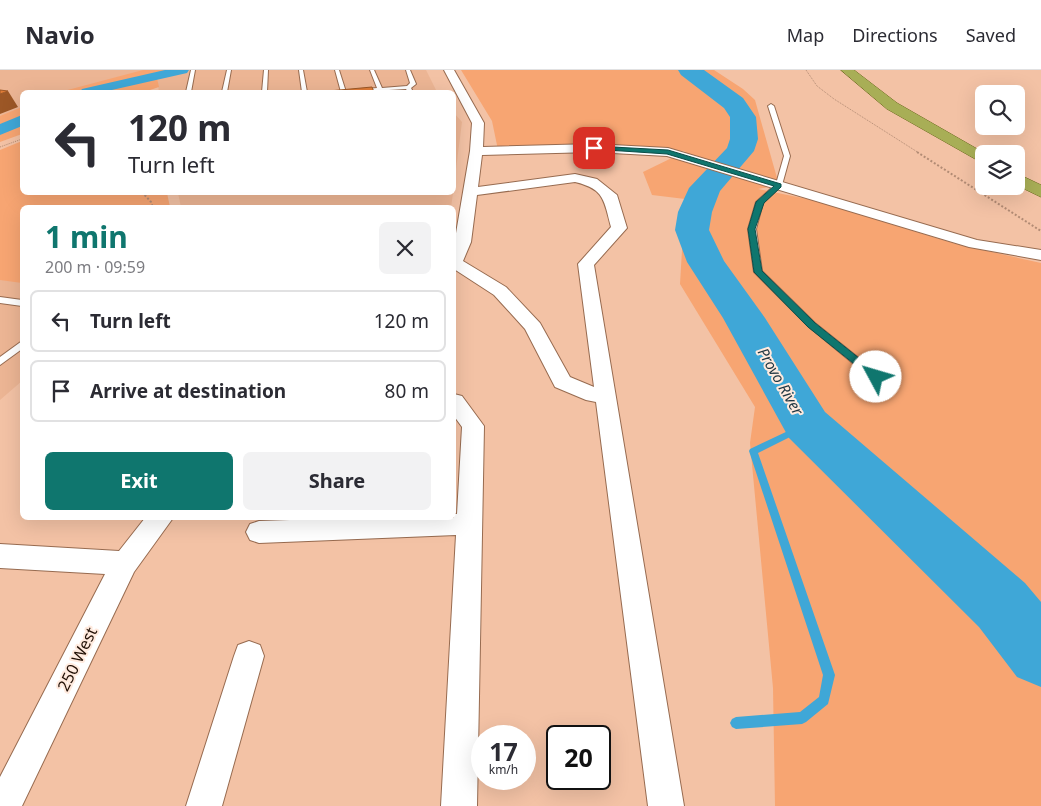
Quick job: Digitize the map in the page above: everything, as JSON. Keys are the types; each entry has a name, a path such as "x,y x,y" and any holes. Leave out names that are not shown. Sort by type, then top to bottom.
{"highway":[{"path":"842,70 850,73 892,106 975,154"},
{"path":"1025,183 1041,192"}],"street":[{"path":"448,70 478,123 463,242 456,259"},
{"path":"476,150 603,148 654,150 685,157 975,244 1041,255"},
{"path":"470,192 575,178 592,182 610,195 619,228 586,264 666,806"},
{"path":"456,265 500,291 533,327 562,382 594,395 605,395"},
{"path":"456,404 473,426 459,806"},
{"name":"250 West","path":"4,806 125,563 158,520"},
{"path":"259,532 470,524"},
{"path":"0,556 125,563"},
{"path":"204,806 249,656"}],"lane":[{"path":"188,90 193,70"},
{"path":"224,90 229,70"},
{"path":"265,90 266,70"},
{"path":"301,70 305,90"},
{"path":"337,70 343,90"},
{"path":"372,70 380,90 409,90 414,81 408,70"},
{"path":"770,106 787,156 779,186 760,202 752,229 758,272 812,325 876,377"},
{"path":"0,300 20,303"},
{"path":"0,362 20,346"}],"path":[{"path":"806,70 817,86 834,99 1041,231"},
{"path":"0,147 20,140"}],"shaded area":[{"path":"0,70 155,70 157,78 183,70 426,70 436,90 159,90 157,79 99,90 20,90 20,118 0,126"},
{"path":"143,70 183,70 157,78 159,87 150,90 68,90"},
{"path":"461,70 714,70 743,89 755,100 779,185 758,189 812,200 956,244 1041,263 1041,806 775,806 773,688 750,443 755,407 680,284 685,199 652,195 643,172 686,151 498,150 492,121"},
{"path":"20,108 20,135 0,142 0,116"},
{"path":"456,115 462,122 456,169"},
{"path":"20,142 20,195 167,195 170,205 20,205 20,283 0,280 0,150"},
{"path":"0,151 20,188 22,205 20,205 20,383 0,400"},
{"path":"179,195 453,195 451,205 181,205"}],"building":[{"path":"372,87 373,90 340,90"},
{"path":"0,90 8,91 0,94"}],"waterway":[{"path":"96,90 182,70"},
{"name":"Provo River","path":"689,70 734,103 743,117 744,139 740,151 705,188 695,212 692,230 706,262 744,318 807,425 1002,605 1041,653"},
{"path":"0,130 20,121"},
{"path":"736,723 802,718 824,700 829,675 753,451 807,425"}],"route":[{"path":"594,148 668,152 779,186 760,202 752,229 758,272 812,325 876,377"}]}
